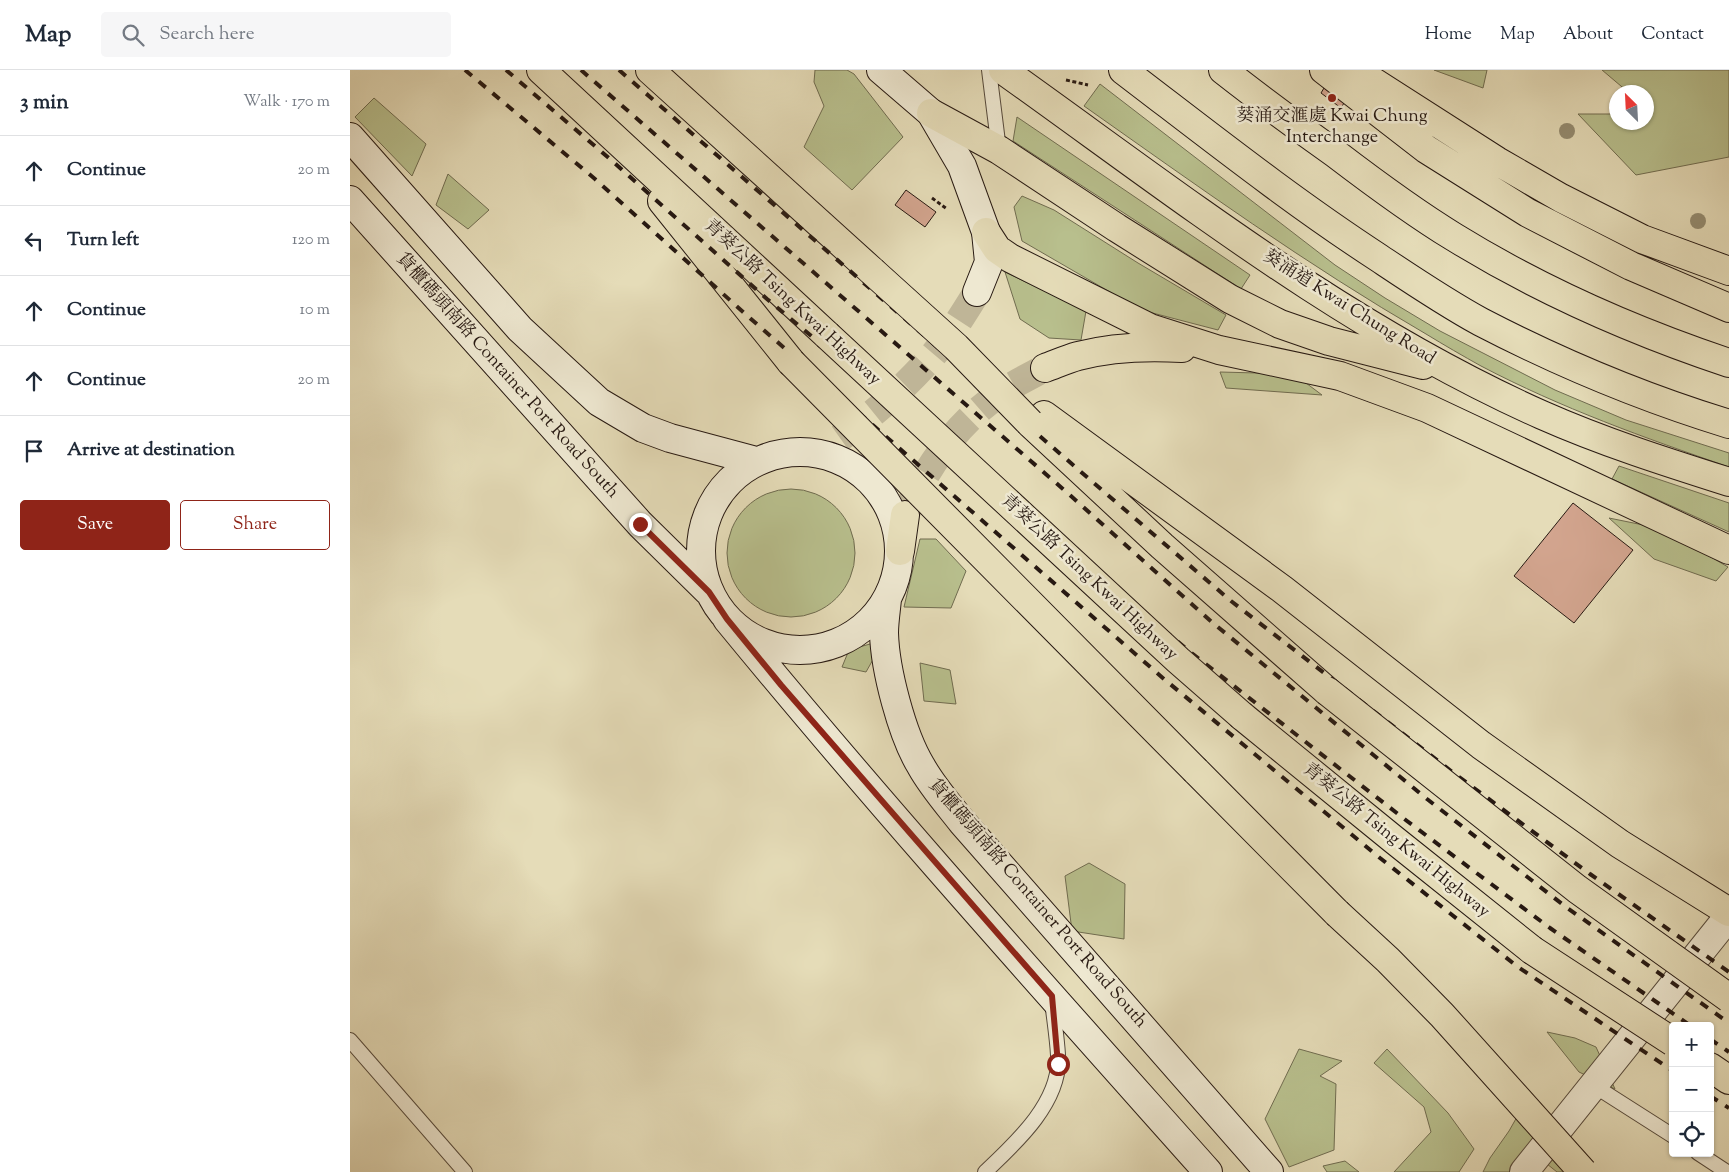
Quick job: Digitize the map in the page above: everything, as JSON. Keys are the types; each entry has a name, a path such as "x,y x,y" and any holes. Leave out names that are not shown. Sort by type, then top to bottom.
{"highway":[{"name":"青葵公路 Tsing Kwai Highway","path":"540,70 1178,660 1242,716 1532,950 1669,1039"},
{"path":"650,70 956,347 1011,404 1162,546 1328,692 1577,889 1729,998"},
{"name":"葵涌道 Kwai Chung Road","path":"1003,70 1267,258 1360,320 1458,374 1543,416 1637,452 1729,482"},
{"path":"1123,70 1340,233 1481,322 1609,381 1681,409 1729,424"},
{"path":"1224,70 1385,191 1454,236 1516,272 1605,316 1649,335 1729,362"},
{"path":"1324,70 1426,149 1528,212 1631,266 1729,308"},
{"path":"1355,70 1497,161 1561,198 1642,239 1729,271"},
{"path":"930,113 999,150 1117,228 1230,299 1280,324 1329,342 1458,374"},
{"path":"601,125 791,362 1330,906 1395,967 1487,1064 1583,1172"},
{"path":"986,232 997,249 1010,258 1150,328 1219,350 1340,376 1427,408 1729,550"},
{"path":"1045,368 1077,356 1112,349 1153,346 1219,350"},
{"path":"956,347 1044,415 1282,589 1481,745 1620,844 1729,912"},
{"path":"900,551 905,515"},
{"path":"1714,1070 1729,1080"}],"street":[{"path":"881,70 930,113 962,166 986,232 989,262 977,292"},
{"path":"350,137 520,329 599,402 652,432 756,461"},
{"name":"貨櫃碼頭南路 Container Port Road South","path":"350,200 640,524 709,592"},
{"path":"809,451 840,438"},
{"path":"727,619 742,632 758,641 787,649 816,649 845,639 869,622 887,599 896,576 900,551 896,522 883,495 863,474 838,458 809,451 786,452 756,461 731,479 712,504 702,533 701,564 709,592 727,619 801,708 1208,1172"},
{"name":"貨櫃碼頭南路 Container Port Road South","path":"887,599 884,634 889,668 899,712 909,743 933,785 962,822 1269,1172"},
{"path":"1524,1172 1729,916"}],"lane":[{"path":"989,70 999,150"},
{"path":"985,1172 1010,1149 1039,1114 1051,1094 1056,1078 1058,1055 1052,996"},
{"path":"350,1040 465,1172"},
{"path":"1594,1085 1669,1133"},
{"path":"1704,1157 1727,1172"}],"path":[{"path":"932,198 953,214"}],"green space":[{"path":"815,70 847,70 854,74 903,137 852,190 804,147 824,106 814,82"},
{"path":"1434,70 1487,70 1483,88"},
{"path":"1602,70 1729,70 1729,157 1636,175 1578,114 1609,114 1609,130 1654,130 1654,85 1620,85"},
{"path":"1100,84 1335,265 1385,298 1440,331 1555,390 1626,420 1729,453 1729,467 1572,409 1481,366 1382,308 1252,224 1084,106"},
{"path":"374,98 426,144 412,176 355,117"},
{"path":"1017,117 1250,275 1241,289 1013,141"},
{"path":"448,174 489,210 468,229 436,205"},
{"path":"1022,196 1054,210 1226,315 1218,330 1141,310 1022,241 1014,207"},
{"path":"1005,272 1086,311 1081,340 1049,338 1020,319"},
{"path":"1220,372 1294,374 1322,395 1226,388"},
{"path":"1619,466 1729,503 1729,532 1612,479"},
{"path":"791,489 815,494 836,508 850,529 855,553 850,577 836,598 815,612 791,617 767,612 746,598 732,577 727,553 732,529 746,508 767,494"},
{"path":"1609,518 1663,529 1728,567 1716,581 1654,559"},
{"path":"920,539 936,539 966,571 951,608 904,607"},
{"path":"884,640 866,672 842,667 849,650"},
{"path":"920,663 950,670 956,704 924,701"},
{"path":"1089,863 1125,884 1124,939 1072,931 1065,876"},
{"path":"1547,1032 1575,1038 1596,1047 1615,1089 1579,1072"},
{"path":"1299,1049 1342,1061 1320,1076 1336,1084 1334,1150 1289,1167 1265,1119"},
{"path":"1387,1049 1448,1113 1474,1149 1459,1172 1394,1172 1431,1132 1424,1107 1374,1063"},
{"path":"1530,1094 1593,1172 1557,1172 1547,1164 1529,1172 1483,1172"},
{"path":"1345,1161 1359,1172 1327,1172 1323,1166"}],"building":[{"name":"葵涌交滙處 Kwai Chung Interchange","path":"1324,88 1344,103 1341,108 1321,93"},
{"path":"906,190 936,212 925,227 895,205"},
{"path":"1573,503 1633,550 1574,623 1514,576"}],"tunnel":[{"path":"840,438 886,402 928,361 952,331 977,292"},
{"path":"907,511 925,476 947,443 960,429 1005,390 1045,368"}],"railway":[{"path":"465,70 595,179 751,319 1164,679 1380,858 1518,967 1669,1068"},
{"path":"506,70 610,159 767,299 1189,651 1407,821 1550,928 1685,1022"},
{"path":"581,70 1071,496 1213,623 1427,799 1566,907 1729,1023"},
{"path":"619,70 1231,601 1451,771 1590,874 1729,972"},
{"path":"1714,1042 1729,1052"},
{"path":"1714,1099 1729,1108"}],"place":[{"name":"葵涌交滙處 Kwai Chung Interchange","path":"1332,98"}],"route":[{"path":"640,524 709,592 727,619 781,685 1052,996 1058,1064"}]}
